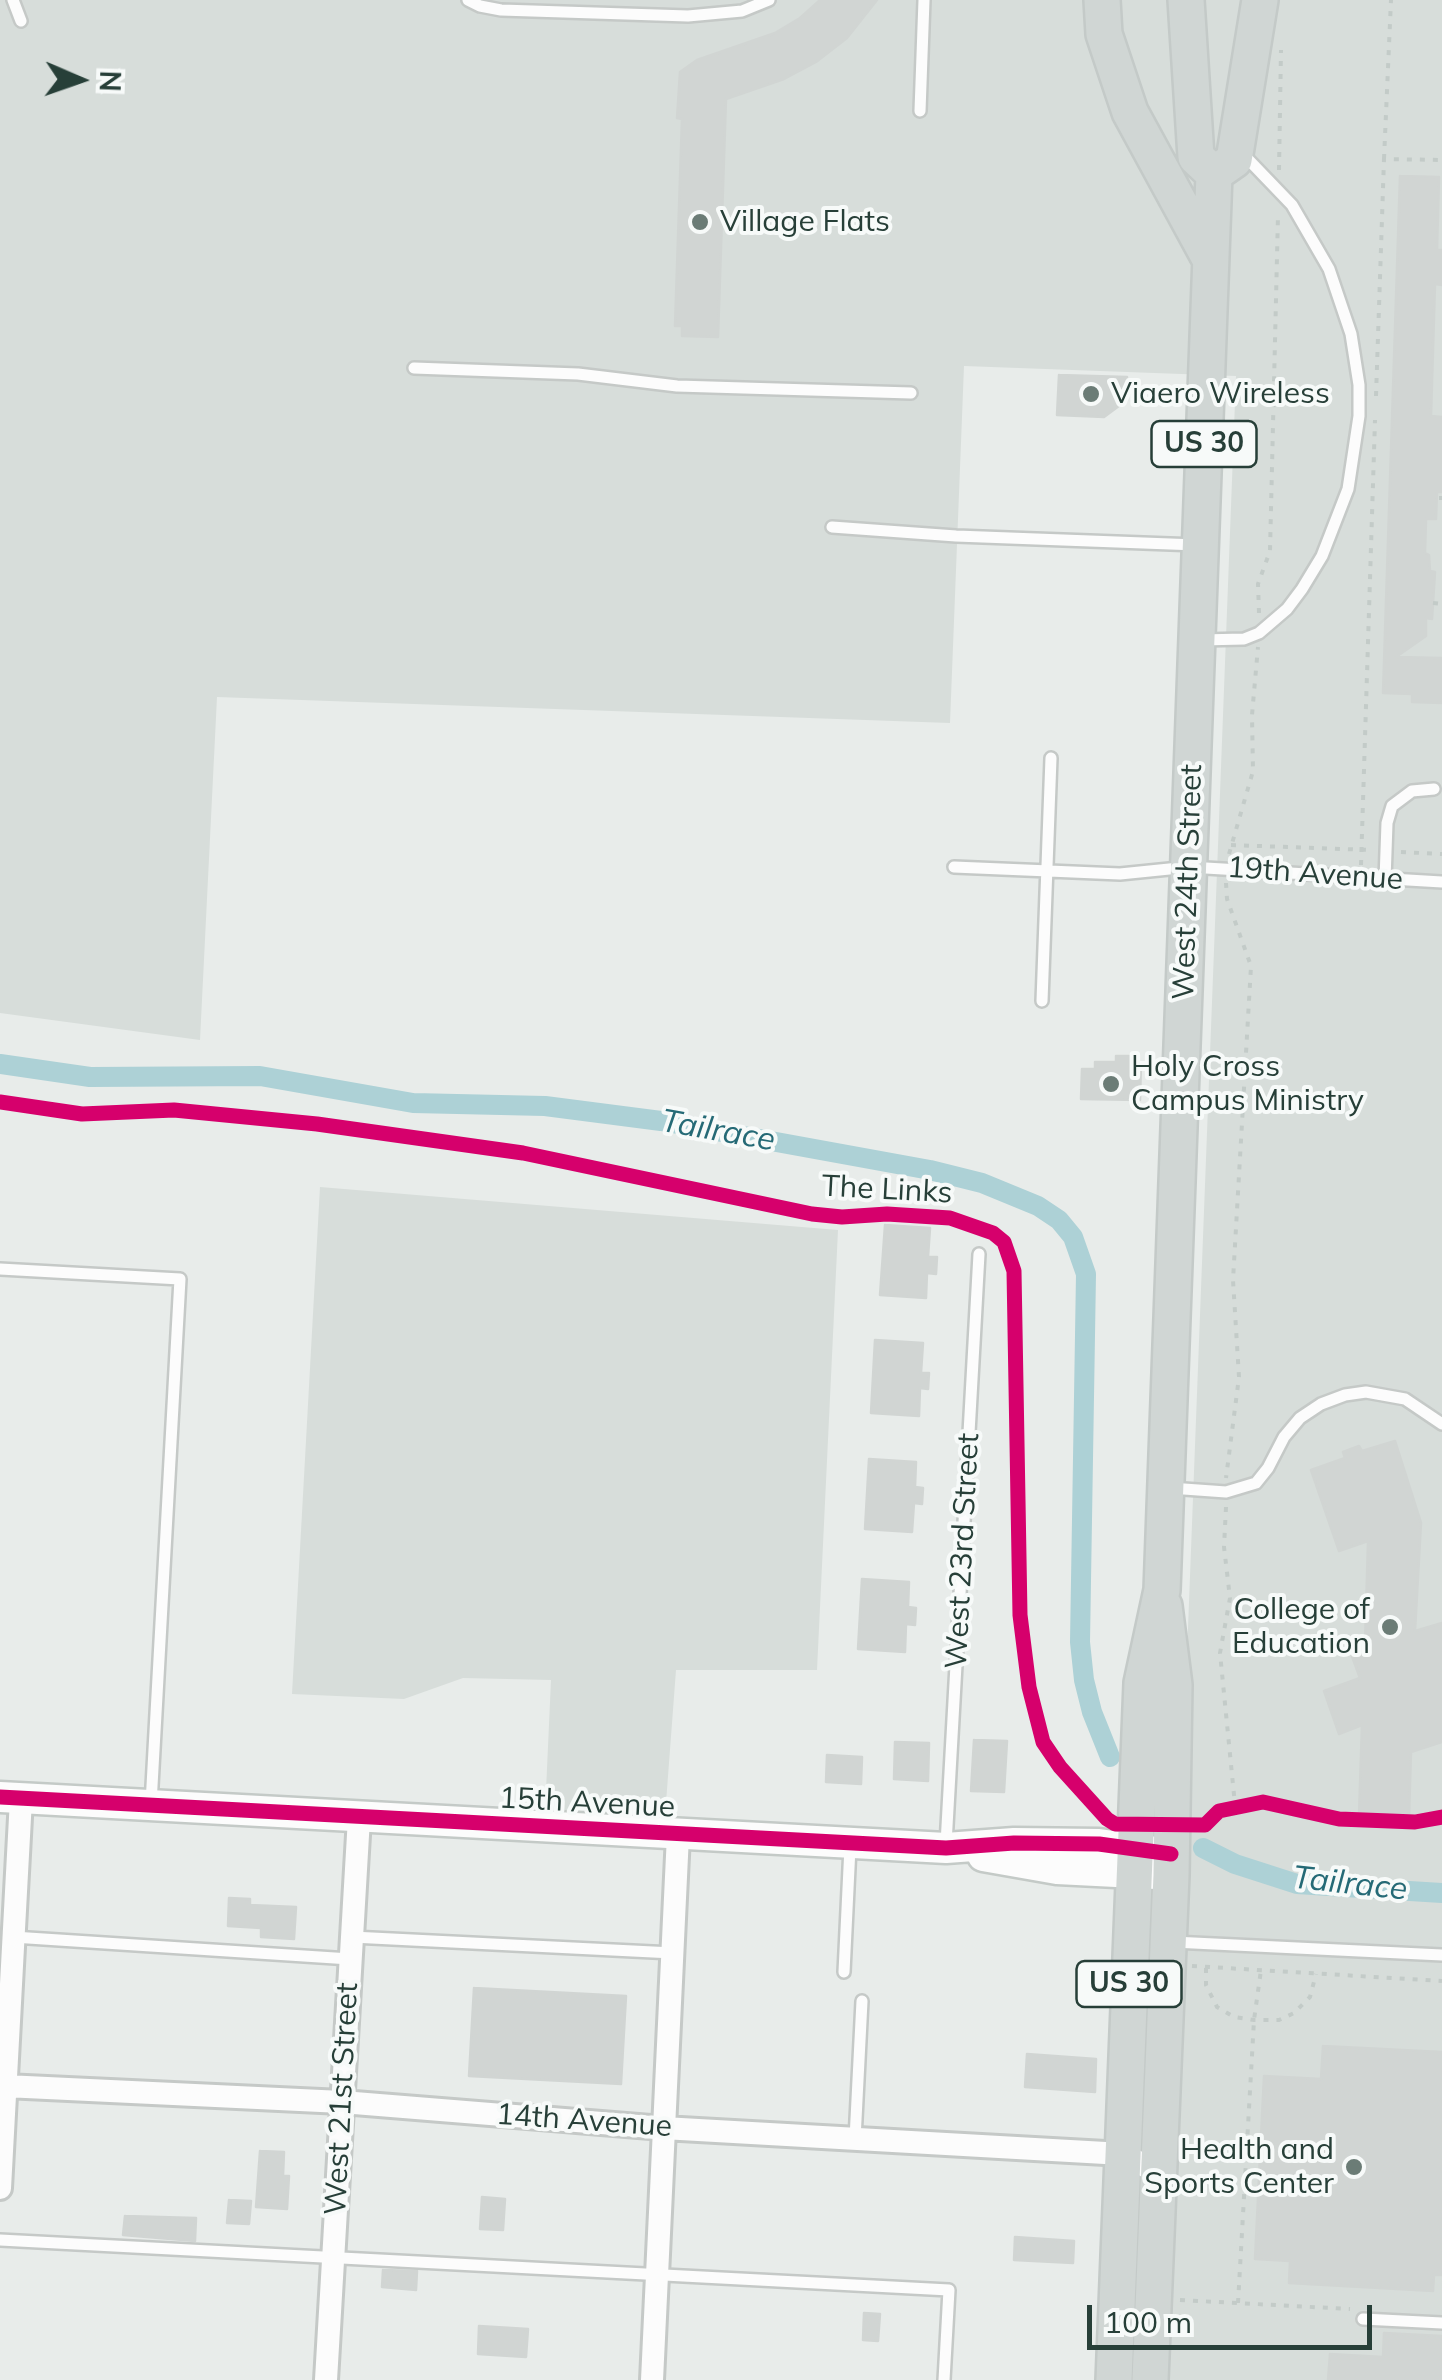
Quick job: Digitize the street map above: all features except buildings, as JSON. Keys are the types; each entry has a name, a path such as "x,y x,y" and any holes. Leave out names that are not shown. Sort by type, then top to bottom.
{"main road":[{"path":"1102,0 1104,34 1130,112 1211,260"},
{"name":"West 24th Street","path":"1150,2380 1158,2173 1176,1954 1171,1865 1174,1686 1162,1590 1214,174 1196,157 1186,0"},
{"path":"1214,174 1234,160 1260,0"},
{"name":"West 24th Street","path":"1114,2380 1142,1683 1162,1590"}],"street":[{"name":"15th Avenue","path":"10,1798 850,1844 946,1848 1098,1844 1133,1861 1171,1865"},
{"path":"0,2188 13,1938 10,1798"},
{"name":"West 21st Street","path":"326,2380 359,1818"},
{"path":"652,2380 678,1835"},
{"name":"14th Avenue","path":"6,2086 342,2102 663,2128 1124,2154 1158,2173"}],"lane":[{"path":"13,0 21,22"},
{"path":"468,0 501,10 688,16 742,12 769,0"},
{"path":"920,111 924,0"},
{"path":"1197,640 1244,639 1259,634 1287,609 1322,556 1348,489 1359,416 1356,360 1338,291 1303,221 1236,148"},
{"path":"414,368 578,374 677,386 911,393"},
{"path":"832,527 1201,546"},
{"path":"1042,1000 1051,758"},
{"path":"1385,880 1387,823 1392,806 1412,790 1434,790"},
{"name":"19th Avenue","path":"954,867 1120,874 1188,866 1442,882"},
{"name":"West 23rd Street","path":"946,1848 979,1254"},
{"path":"0,1268 180,1279 151,1807"},
{"path":"1166,1488 1226,1492 1256,1483 1300,1418 1344,1395 1366,1392 1405,1399 1442,1424"},
{"path":"844,1972 850,1844"},
{"path":"13,1938 673,1953"},
{"path":"1176,1954 1442,1956"},
{"path":"855,2139 862,2002"},
{"path":"0,2240 949,2290 944,2380"},
{"path":"1362,2319 1442,2323"}],"path":[{"path":"1376,396 1391,0"},
{"path":"1219,1811 1243,1804 1220,1653 1230,1598 1224,1547 1226,1458 1239,1378 1234,1280 1251,966 1227,899 1224,868 1252,770 1258,584 1270,551 1281,48"},
{"path":"1384,159 1442,160"},
{"path":"1360,878 1375,415"},
{"path":"1433,603 1442,604"},
{"path":"1231,845 1361,849"},
{"path":"1176,1954 1206,1967 1442,1981"},
{"path":"1206,1967 1206,1985 1217,2007 1254,2020 1279,2020 1294,2013 1310,1996 1316,1974"},
{"path":"1238,2303 1254,2020 1262,1970"},
{"path":"1170,2300 1349,2309"}],"shaded area":[{"path":"0,0 1442,0 1442,2380 1167,2380 1188,1628 1236,376 964,366 950,723 217,697 200,1040 0,1013"},
{"path":"320,1187 838,1230 817,1670 676,1670 665,1816 545,1813 551,1680 463,1678 404,1699 292,1694"}],"waterway":[{"name":"Tailrace","path":"0,1064 90,1077 260,1076 413,1103 545,1106 661,1121 930,1170 982,1183 1038,1206 1059,1220 1073,1237 1086,1274 1080,1642 1092,1712 1110,1757"},
{"name":"Tailrace","path":"1203,1848 1235,1864 1297,1884 1442,1893"}],"cycle path":[{"name":"The Links","path":"0,1102 82,1114 174,1110 317,1124 523,1153 812,1214 950,1218 993,1233 1004,1242 1014,1271 1020,1615 1029,1687 1043,1742 1060,1767 1115,1824 1205,1825 1219,1811 1263,1802 1339,1819 1415,1822 1442,1817"},
{"path":"0,1797 946,1848 1014,1843 1099,1844 1171,1854"}],"place":[{"name":"Village Flats","path":"700,222"},
{"name":"Viaero Wireless","path":"1091,394"},
{"name":"Holy Cross Campus Ministry","path":"1111,1084"},
{"name":"College of Education","path":"1390,1627"},
{"name":"Health and Sports Center","path":"1354,2167"}]}
